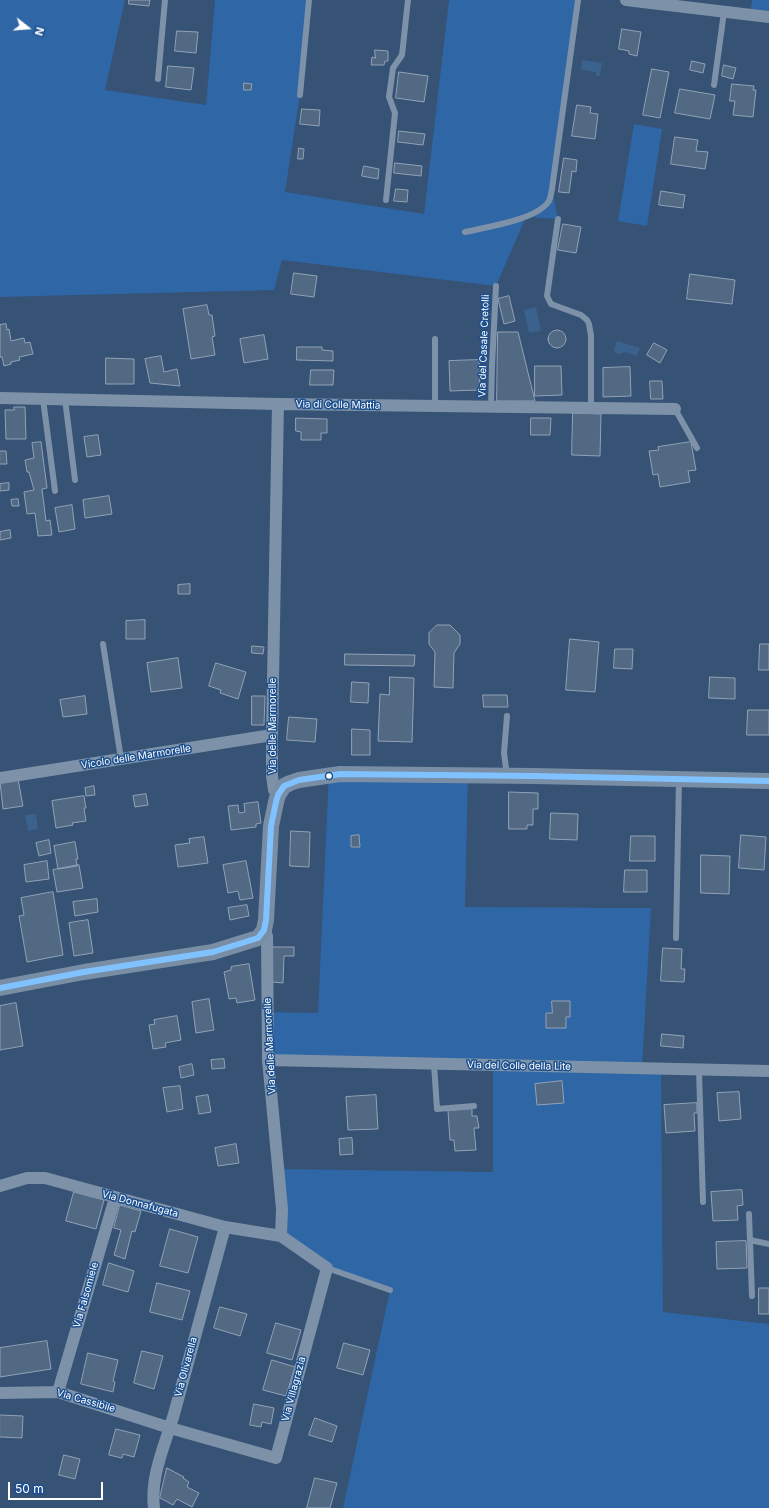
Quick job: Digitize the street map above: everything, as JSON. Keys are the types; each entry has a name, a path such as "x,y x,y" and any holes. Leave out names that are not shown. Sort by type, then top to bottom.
{"street":[{"path":"626,0 695,4 724,12 769,17"},
{"name":"Via di Colle Mattia","path":"0,398 278,404 675,409"},
{"name":"Via delle Marmorelle","path":"278,404 272,736 272,776 274,790 278,795 273,811 271,826 266,920 264,930 266,936 268,1060 282,1209 281,1236"},
{"name":"Vicolo delle Marmorelle","path":"0,778 272,736"},
{"path":"278,795 284,786 290,783 340,774 769,781"},
{"path":"0,988 84,972 213,952 258,938 264,930"},
{"name":"Via del Colle della Lite","path":"268,1060 769,1071"},
{"name":"Via Donnafugata","path":"0,1186 27,1178 45,1178 225,1227 281,1236"},
{"name":"Via Falsomiele","path":"58,1392 115,1198"},
{"name":"Via Olivarella","path":"154,1508 152,1496 156,1470 170,1428 225,1227"},
{"path":"281,1236 327,1268"},
{"name":"Via Villagrazia","path":"170,1428 276,1458 327,1268"},
{"name":"Via Cassibile","path":"0,1393 58,1392 170,1428"}],"lane":[{"path":"158,79 165,0"},
{"path":"300,95 309,0"},
{"path":"386,200 395,113 389,97 393,68 402,55 408,0"},
{"path":"465,232 526,217 537,212 548,201 552,189 578,0"},
{"path":"714,85 724,12"},
{"path":"558,219 547,296 551,304 581,315 589,324 591,336 591,408"},
{"name":"Via del Casale Cretolli","path":"491,407 496,286"},
{"path":"435,339 435,406"},
{"path":"43,399 55,490"},
{"path":"65,399 75,480"},
{"path":"675,409 697,448"},
{"path":"103,644 121,759"},
{"path":"507,716 504,753 507,776"},
{"path":"676,938 679,779"},
{"path":"434,1064 437,1109 474,1106"},
{"path":"699,1070 702,1202"},
{"path":"749,1214 752,1296"},
{"path":"750,1240 769,1244"},
{"path":"327,1268 390,1290"}],"shaded area":[{"path":"0,0 125,0 105,90 206,105 215,0 309,0 300,95 285,192 424,214 449,0 578,0 552,189 558,219 526,217 496,286 282,260 274,290 0,297"},
{"path":"752,0 769,0 769,17 750,15"},
{"path":"582,60 602,63 600,76 596,76 596,72 581,70"},
{"path":"634,124 662,129 647,226 618,221"},
{"path":"536,307 541,331 529,333 524,310"},
{"path":"617,341 640,348 637,356 625,352 619,354 616,353 614,350"},
{"path":"329,770 468,775 465,907 651,908 642,1068 661,1069 663,1312 769,1324 769,1508 343,1508 390,1290 327,1268 281,1236 279,1169 493,1172 493,1065 268,1060 267,1012 318,1013"},
{"path":"36,814 38,829 28,831 25,815"}],"building":[{"path":"129,0 150,0 149,6 129,4"},
{"path":"622,29 641,32 637,56 629,54 629,51 619,49"},
{"path":"177,31 198,32 196,53 175,51"},
{"path":"375,50 388,51 388,61 385,61 384,65 371,65 372,57 375,58"},
{"path":"692,61 705,64 703,73 690,70"},
{"path":"724,65 736,68 733,79 722,76"},
{"path":"168,66 194,68 191,90 166,87"},
{"path":"652,69 669,72 660,118 643,115"},
{"path":"399,72 428,76 424,102 396,98"},
{"path":"244,83 252,84 251,90 244,90"},
{"path":"732,84 754,86 753,90 756,90 753,117 733,115 735,101 730,101"},
{"path":"680,89 715,95 710,119 675,113"},
{"path":"577,105 591,107 590,113 598,114 595,139 572,136"},
{"path":"302,109 320,110 319,126 300,124"},
{"path":"399,131 425,134 423,145 398,142"},
{"path":"675,137 698,140 696,151 708,152 705,169 671,164"},
{"path":"299,148 304,149 303,159 298,159"},
{"path":"564,158 577,160 576,172 572,171 569,193 559,192"},
{"path":"395,163 422,166 421,176 394,173"},
{"path":"364,166 379,169 378,179 362,176"},
{"path":"396,189 408,190 407,202 394,201"},
{"path":"661,191 685,195 683,208 659,205"},
{"path":"563,224 581,227 576,253 558,250"},
{"path":"294,273 317,276 314,297 291,294"},
{"path":"690,274 735,280 732,304 687,299"},
{"path":"509,296 515,321 504,324 498,299"},
{"path":"207,305 209,315 212,315 215,336 212,337 215,355 191,359 183,309"},
{"path":"6,324 7,330 9,329 11,341 24,338 25,343 30,342 33,354 19,357 20,360 11,362 11,364 4,366 2,357 0,357 0,325"},
{"path":"553,330 561,330 566,335 564,346 561,348 553,348 548,343 548,335"},
{"path":"498,332 518,332 535,401 497,401"},
{"path":"264,335 268,359 244,363 240,339"},
{"path":"654,343 667,350 660,363 647,355"},
{"path":"297,347 322,347 322,350 333,351 333,361 297,360"},
{"path":"161,356 164,372 177,369 180,386 150,383 145,359"},
{"path":"106,358 134,359 134,384 106,384"},
{"path":"479,360 480,390 450,391 449,361"},
{"path":"535,366 561,366 562,395 535,396"},
{"path":"630,367 631,396 603,397 603,368"},
{"path":"311,370 334,370 333,385 310,385"},
{"path":"650,381 662,381 663,399 651,399"},
{"path":"14,407 25,407 26,439 6,439 5,410 14,410"},
{"path":"573,413 601,414 600,456 572,455"},
{"path":"296,418 327,419 327,433 321,433 321,440 301,440 301,432 296,431"},
{"path":"531,418 551,418 550,435 531,435"},
{"path":"98,435 101,455 87,457 84,437"},
{"path":"41,442 47,488 42,489 46,521 50,520 52,535 38,536 35,513 27,514 24,492 34,490 29,472 27,472 25,460 34,458 32,443"},
{"path":"691,442 696,470 688,471 690,482 660,487 658,474 653,475 649,451 659,450 658,447"},
{"path":"0,451 6,451 7,464 0,464"},
{"path":"9,483 9,490 0,491 0,484"},
{"path":"109,496 112,514 85,518 83,500"},
{"path":"18,499 19,506 12,506 11,500"},
{"path":"72,505 75,529 59,532 55,508"},
{"path":"10,530 11,538 0,540 0,532"},
{"path":"190,584 190,594 178,594 178,585"},
{"path":"145,620 145,639 126,639 126,621"},
{"path":"437,625 450,625 460,635 460,644 454,653 453,688 434,687 435,652 429,644 429,633"},
{"path":"570,639 599,642 595,692 566,690"},
{"path":"760,644 769,644 769,670 759,670"},
{"path":"252,646 264,647 263,654 252,653"},
{"path":"615,649 633,649 632,669 614,668"},
{"path":"345,654 415,655 414,666 345,665"},
{"path":"178,658 182,688 151,692 147,663"},
{"path":"216,663 246,672 238,699 220,693 221,690 209,686"},
{"path":"390,677 414,678 412,742 378,741 380,694 389,695"},
{"path":"710,677 735,678 735,699 709,698"},
{"path":"352,682 369,683 368,703 351,702"},
{"path":"483,695 507,695 508,707 484,707"},
{"path":"85,696 87,714 63,717 60,700"},
{"path":"252,696 265,696 264,725 252,725"},
{"path":"748,710 769,710 769,735 747,735"},
{"path":"289,717 317,719 315,742 287,740"},
{"path":"352,729 370,730 370,755 352,755"},
{"path":"18,779 23,806 3,809 0,782"},
{"path":"94,786 95,795 86,796 85,788"},
{"path":"509,792 538,793 538,809 533,809 533,825 527,825 527,829 509,829"},
{"path":"146,794 148,805 135,807 133,796"},
{"path":"84,796 86,821 72,823 73,825 56,828 52,801"},
{"path":"258,802 261,823 256,824 256,827 231,830 228,806 238,805 239,813 245,812 244,804"},
{"path":"551,813 578,814 577,840 550,839"},
{"path":"291,831 310,832 309,867 290,866"},
{"path":"359,835 360,847 351,847 351,836"},
{"path":"741,835 766,837 764,870 739,868"},
{"path":"631,836 655,836 655,861 630,861"},
{"path":"204,837 208,863 178,867 175,845 190,843 189,839"},
{"path":"49,840 51,853 39,856 36,843"},
{"path":"75,842 78,859 76,859 77,866 58,869 54,846"},
{"path":"701,855 730,856 729,894 701,893"},
{"path":"47,861 49,879 26,882 24,865"},
{"path":"246,861 253,898 240,900 238,891 228,893 223,865"},
{"path":"79,865 83,888 57,892 53,870"},
{"path":"625,870 647,870 647,892 624,892"},
{"path":"53,892 63,955 27,962 19,916 24,915 21,898"},
{"path":"97,899 98,912 75,916 73,902"},
{"path":"247,905 249,916 230,920 228,908"},
{"path":"88,920 93,953 74,956 69,923"},
{"path":"273,947 294,947 294,956 284,956 283,983 272,982"},
{"path":"663,948 682,949 681,969 685,969 684,982 661,981"},
{"path":"249,964 255,1000 237,1003 236,998 229,999 224,972 231,970 231,967"},
{"path":"209,999 214,1030 196,1033 192,1002"},
{"path":"552,1001 570,1001 570,1017 566,1017 566,1028 546,1028 546,1013 552,1013"},
{"path":"16,1003 23,1046 0,1050 0,1006"},
{"path":"177,1016 181,1040 165,1043 166,1047 153,1049 149,1025 155,1024 154,1020"},
{"path":"662,1034 684,1036 683,1048 661,1046"},
{"path":"224,1059 225,1068 212,1069 211,1060"},
{"path":"192,1064 194,1075 181,1078 179,1067"},
{"path":"562,1081 564,1103 537,1105 535,1084"},
{"path":"180,1086 183,1109 167,1112 163,1088"},
{"path":"739,1092 741,1119 719,1121 717,1093"},
{"path":"208,1095 211,1112 199,1114 196,1097"},
{"path":"376,1095 378,1129 348,1130 346,1097"},
{"path":"697,1103 697,1113 694,1113 695,1131 666,1133 664,1105"},
{"path":"472,1109 472,1116 477,1116 479,1128 474,1128 476,1150 455,1151 454,1140 450,1140 448,1111"},
{"path":"352,1138 353,1154 340,1155 339,1139"},
{"path":"236,1144 239,1163 218,1166 215,1148"},
{"path":"742,1190 743,1205 737,1206 738,1220 713,1221 711,1192"},
{"path":"74,1192 104,1200 96,1229 66,1221"},
{"path":"120,1205 141,1211 135,1232 132,1231 125,1259 114,1255 121,1230 114,1228"},
{"path":"170,1229 198,1237 188,1273 160,1266"},
{"path":"746,1241 747,1268 717,1269 716,1242"},
{"path":"109,1263 134,1271 128,1292 103,1285"},
{"path":"157,1283 190,1291 182,1320 150,1312"},
{"path":"759,1288 769,1288 769,1314 759,1314"},
{"path":"220,1307 247,1314 240,1336 214,1328"},
{"path":"276,1323 301,1330 292,1360 267,1353"},
{"path":"47,1341 51,1369 0,1377 0,1348"},
{"path":"344,1343 370,1350 363,1375 337,1368"},
{"path":"142,1351 163,1356 154,1389 134,1383"},
{"path":"88,1353 118,1360 113,1381 115,1382 113,1392 81,1384"},
{"path":"272,1360 295,1367 286,1396 263,1390"},
{"path":"254,1404 274,1408 271,1424 262,1422 261,1427 250,1425"},
{"path":"0,1415 23,1416 22,1438 0,1437"},
{"path":"315,1418 337,1426 332,1442 309,1435"},
{"path":"116,1429 140,1435 134,1457 123,1454 122,1458 109,1455"},
{"path":"64,1455 80,1459 75,1479 59,1475"},
{"path":"167,1468 184,1477 183,1478 189,1482 187,1487 199,1493 192,1507 177,1499 173,1505 160,1498"},
{"path":"315,1478 337,1483 330,1508 307,1508"}],"transit line":[{"path":"0,988 84,972 213,952 258,938 264,930 266,920 271,826 276,802 278,795 284,786 299,780 340,774 769,781"}]}
